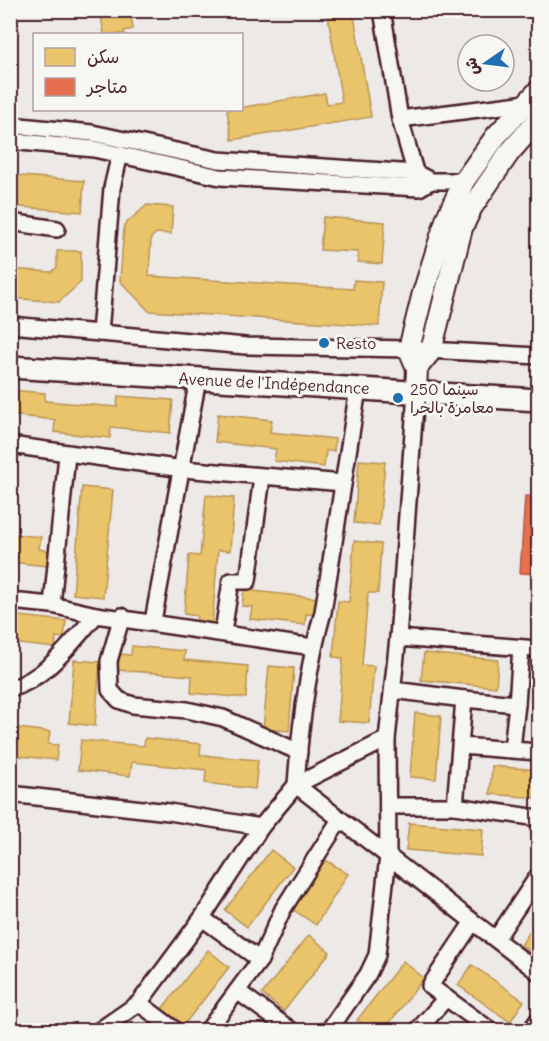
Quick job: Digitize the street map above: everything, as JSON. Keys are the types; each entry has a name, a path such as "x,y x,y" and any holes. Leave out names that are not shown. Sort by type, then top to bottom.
{"main road":[{"name":"Avenue de l'Indépendance","path":"10,367 538,400"}],"street":[{"path":"382,10 400,118 422,181"},
{"path":"400,118 535,101"},
{"path":"417,368 431,351 464,181 496,136 535,101"},
{"path":"329,1030 368,974 377,955 388,856 387,739 398,638 416,392 417,368 409,349 423,293 454,224 538,120"},
{"path":"10,125 92,133 218,160 422,181"},
{"path":"10,141 94,149 220,177 464,181"},
{"path":"100,333 112,188 120,154"},
{"path":"10,222 57,229"},
{"path":"10,325 246,346 409,349 538,356"},
{"path":"153,621 198,379"},
{"path":"296,785 298,752 314,647 323,612 358,389"},
{"path":"10,445 67,455 183,469 343,483"},
{"path":"52,605 67,455"},
{"path":"223,632 231,581 248,581 262,477"},
{"path":"10,601 52,605 96,615 122,616 314,647"},
{"path":"10,688 28,683 48,667 96,615"},
{"path":"122,616 110,661 110,690 119,700 134,705 187,710 223,718 298,752"},
{"path":"398,638 538,650"},
{"path":"512,749 521,648"},
{"path":"393,690 516,704"},
{"path":"455,806 464,699"},
{"path":"100,1030 139,1003 202,918 261,827 296,785 387,739"},
{"path":"461,746 538,752"},
{"path":"296,785 339,821 538,972"},
{"path":"10,794 169,812 261,827"},
{"path":"388,806 455,806 538,818"},
{"path":"208,1030 260,960 283,909 339,821"},
{"path":"496,939 538,876"},
{"path":"202,918 260,960"},
{"path":"472,923 430,986 490,1030"},
{"path":"237,991 291,1030"},
{"path":"418,1030 446,998"},
{"path":"139,1003 175,1030"},
{"path":"531,1030 538,1020"}],"building: سكن":[{"path":"100,10 130,10 133,29 124,31 125,33 104,33"},
{"path":"327,10 353,10 371,117 232,140 227,111 243,111 243,107 325,93 327,104 342,102"},
{"path":"10,175 84,181 82,212 10,206"},
{"path":"147,205 173,207 171,234 156,233 151,238 149,276 353,289 354,280 382,282 379,326 149,311 120,281 124,225"},
{"path":"323,217 385,222 382,264 358,262 358,252 320,250"},
{"path":"57,251 81,251 81,282 59,302 10,298 10,269 52,272 57,267"},
{"path":"10,390 45,393 45,401 117,407 118,396 173,400 170,433 111,427 110,438 54,432 55,420 10,415"},
{"path":"218,414 272,420 270,432 335,439 334,451 326,451 324,467 274,461 276,449 215,442"},
{"path":"359,460 385,462 379,525 354,523"},
{"path":"82,487 113,490 103,597 73,594"},
{"path":"206,495 234,498 230,551 218,550 212,626 196,625 197,616 184,614 189,555 200,556"},
{"path":"10,534 41,537 39,549 49,551 47,566 10,562"},
{"path":"354,541 381,544 378,593 368,593 362,665 374,666 369,723 338,721 343,658 333,657 338,601 349,602"},
{"path":"244,590 317,598 315,615 306,614 305,625 250,619 252,607 242,606"},
{"path":"10,615 66,621 64,638 56,637 55,648 10,643"},
{"path":"132,646 185,651 184,660 248,666 246,698 191,693 192,676 118,670 119,654 131,655"},
{"path":"424,653 498,660 496,687 421,680"},
{"path":"74,660 100,662 95,726 69,723"},
{"path":"269,666 294,668 289,731 263,729"},
{"path":"538,669 538,733 532,732"},
{"path":"415,713 441,716 436,779 410,777"},
{"path":"10,727 50,732 48,744 58,745 56,760 10,755"},
{"path":"145,738 201,744 200,755 258,760 255,789 205,783 206,770 132,762 130,776 78,770 81,740 144,746"},
{"path":"492,766 538,770 538,798 490,794"},
{"path":"409,823 483,829 481,856 406,850"},
{"path":"271,850 293,867 247,927 225,910"},
{"path":"324,859 348,874 316,925 292,909"},
{"path":"538,919 538,957 521,945"},
{"path":"309,935 330,952 284,1011 262,994"},
{"path":"208,950 229,967 183,1026 162,1009"},
{"path":"403,961 424,978 384,1030 370,1030 357,1020"},
{"path":"472,965 524,1001 510,1022 458,985"}],"building: متاجر":[{"path":"525,496 538,497 538,574 520,573"}],"place":[{"name":"Resto","path":"324,343"},
{"name":"سينما 250 معامرة بالخرا","path":"398,398"}]}
